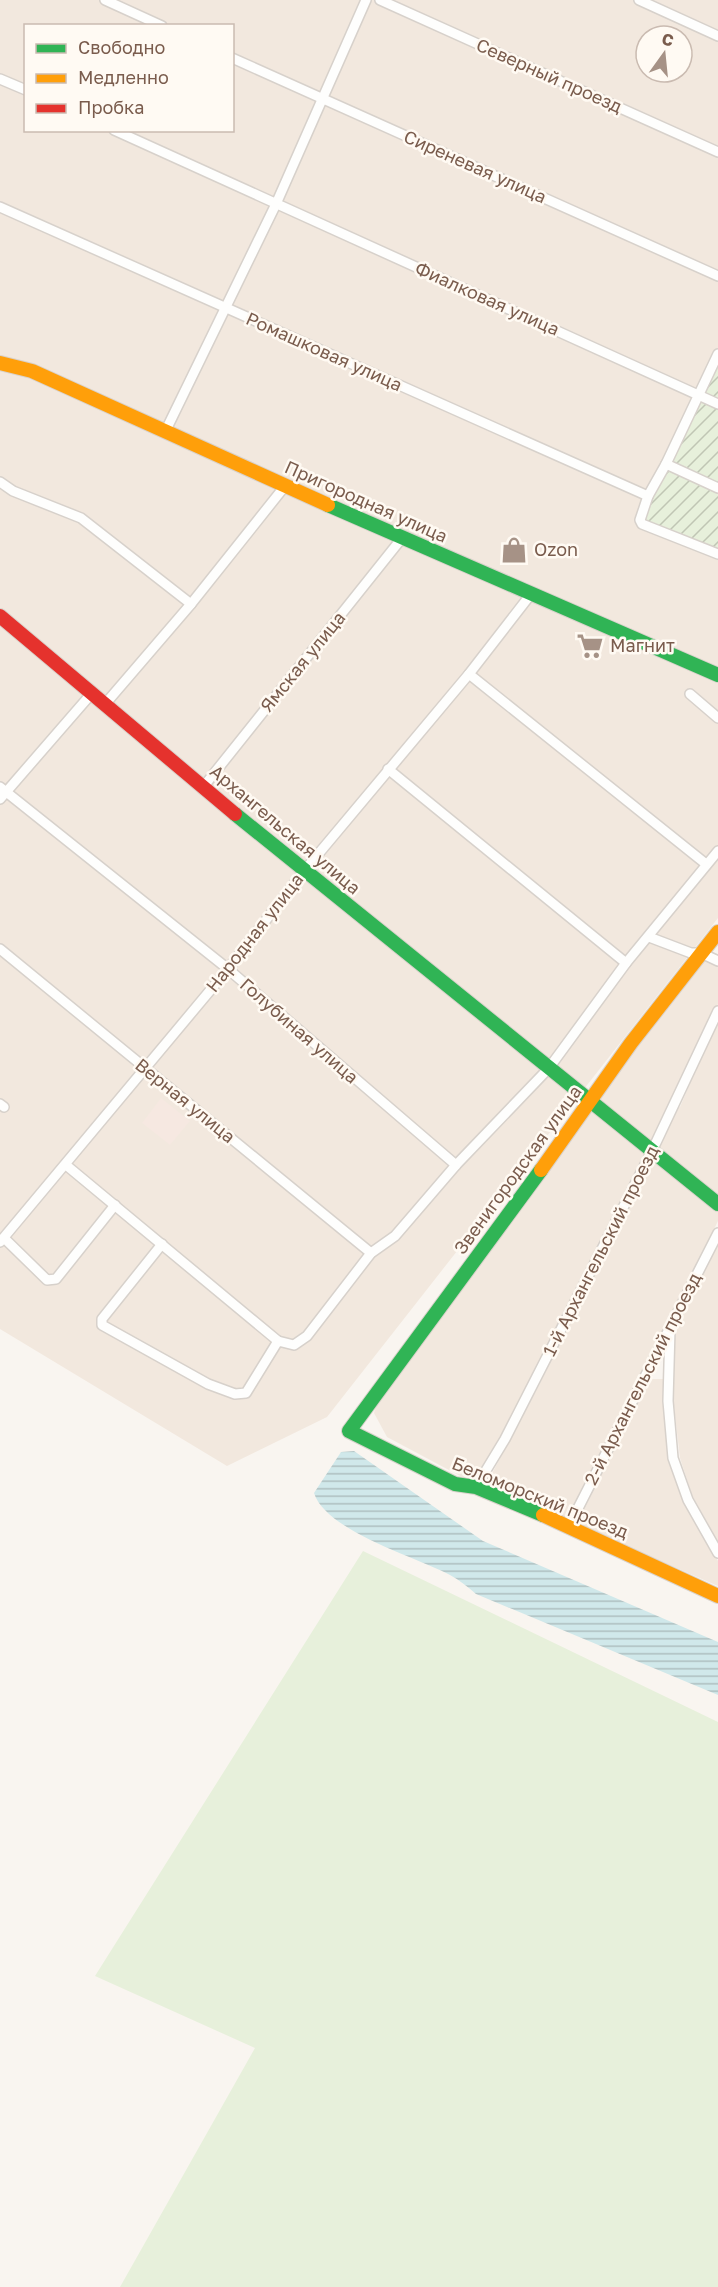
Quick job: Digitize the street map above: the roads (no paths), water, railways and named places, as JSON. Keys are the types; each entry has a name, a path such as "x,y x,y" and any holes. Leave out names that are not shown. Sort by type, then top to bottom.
{"street":[{"path":"105,0 158,24"},
{"path":"165,432 276,204 366,0"},
{"name":"Северный проезд","path":"380,0 718,152"},
{"path":"639,0 718,36"},
{"name":"Сиреневая улица","path":"234,59 718,276"},
{"path":"0,79 24,89"},
{"name":"Фиалковая улица","path":"118,132 718,404"},
{"name":"Ромашковая улица","path":"0,207 648,496"},
{"path":"718,354 666,464 648,496 640,520 642,524 718,554"},
{"name":"Пригородная улица","path":"0,363 32,371 402,538 718,675"},
{"path":"666,464 718,488"},
{"path":"0,482 13,491 81,518 190,604"},
{"path":"106,703 190,604 285,486"},
{"name":"Ямская улица","path":"204,786 402,538"},
{"name":"Народная улица","path":"2,1240 228,969 304,871 469,674 531,594"},
{"name":"Архангельская улица","path":"0,616 304,871 590,1102"},
{"path":"469,674 706,864"},
{"path":"2,793 92,693"},
{"path":"690,694 718,718"},
{"path":"388,769 626,963"},
{"name":"Голубиная улица","path":"2,793 228,969 456,1165"},
{"name":"Звенигородская улица","path":"278,1341 294,1345 307,1336 371,1253 395,1236 456,1165 549,1068 626,963 718,851"},
{"name":"Звенигородская улица","path":"349,1431 590,1102 631,1042 718,932"},
{"path":"649,937 691,953 701,952 718,961"},
{"name":"Верная улица","path":"0,949 371,1253"},
{"name":"1-й Архангельский проезд","path":"476,1487 506,1439 652,1150 718,1011"},
{"path":"590,1102 718,1204"},
{"path":"66,1165 115,1204 278,1341 246,1393 235,1394 208,1384 102,1325 102,1318 162,1244"},
{"path":"2,1240 47,1280 57,1279 115,1204"},
{"name":"2-й Архангельский проезд","path":"569,1526 718,1233"},
{"path":"670,1327 668,1401 673,1458 688,1500 718,1553"},
{"name":"Беломорский проезд","path":"349,1431 455,1484 476,1487 569,1526 718,1596"}],"water":[{"path":"354,1451 483,1541 718,1642 718,1695 476,1594 450,1575 353,1531 322,1507 314,1493 341,1452"}],"place":[{"name":"Ozon","path":"514,550"},
{"name":"Магнит","path":"590,646"}]}
